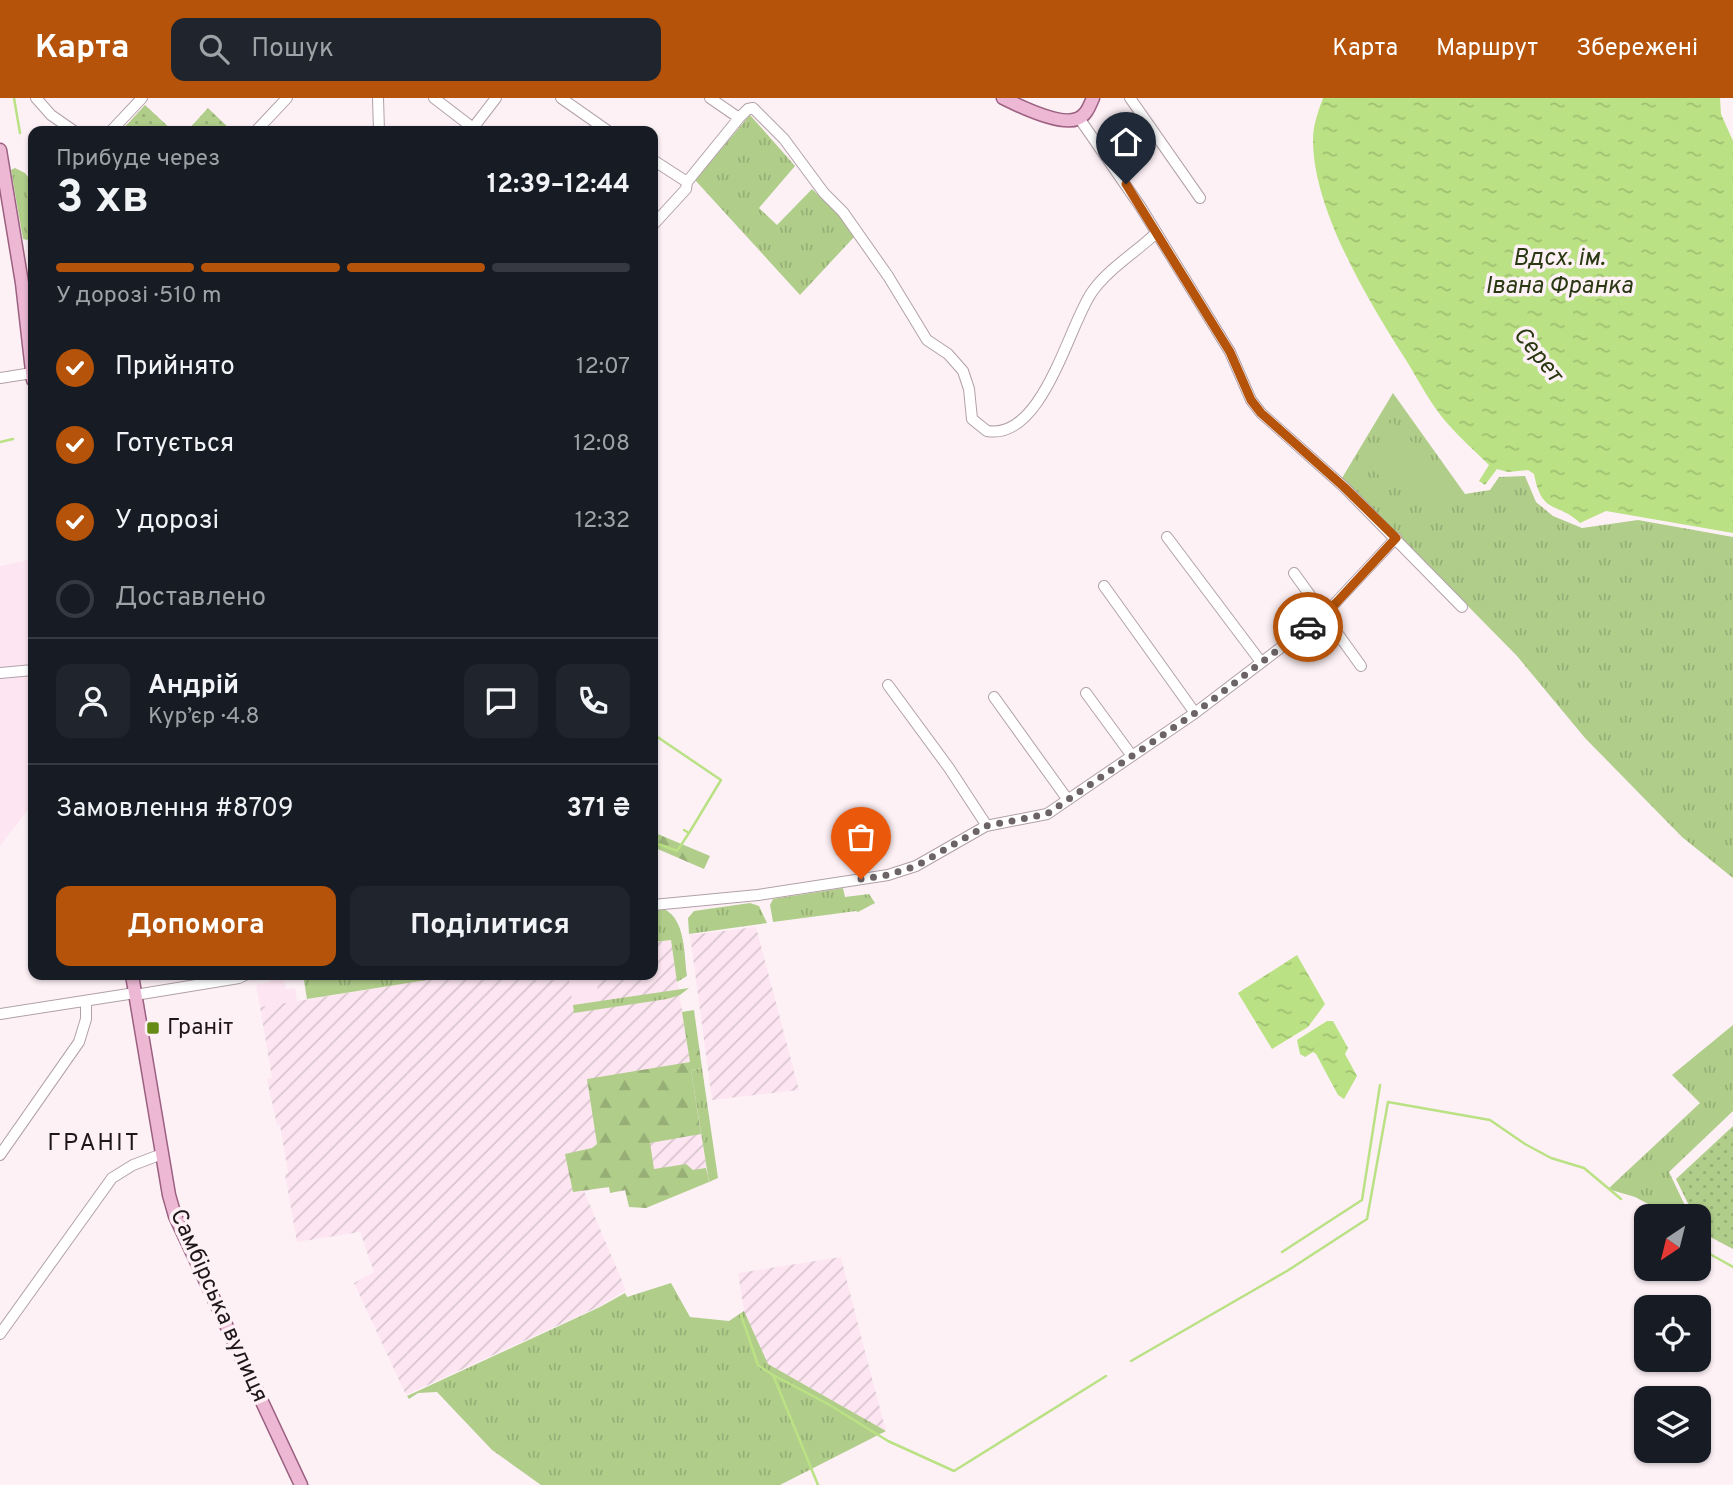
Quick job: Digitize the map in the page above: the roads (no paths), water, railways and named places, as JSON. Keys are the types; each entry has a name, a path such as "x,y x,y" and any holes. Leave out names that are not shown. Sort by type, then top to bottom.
{"main road":[{"path":"1003,98 1061,120 1079,118 1085,114 1093,98"},
{"path":"0,150 28,334"},
{"name":"Самбірська вулиця","path":"133,980 169,1195 182,1234 301,1485"}],"street":[{"path":"36,98 51,115 67,126"},
{"path":"116,126 142,98"},
{"path":"261,126 287,98"},
{"path":"378,98 379,126"},
{"path":"434,98 470,126"},
{"path":"478,126 496,98"},
{"path":"561,98 601,126"},
{"path":"710,98 739,118"},
{"path":"1130,98 1200,198"},
{"path":"658,220 686,189 687,181 739,118 753,108 795,153 824,194 844,212 928,340 948,354 963,371 967,380 972,419 987,431 1007,428 1027,412 1051,379 1093,290 1156,234"},
{"path":"1079,118 1112,163 1230,352 1251,400 1261,413 1344,487 1462,607"},
{"path":"658,163 687,181"},
{"path":"0,378 28,377"},
{"path":"1167,537 1261,662"},
{"path":"658,905 758,895 888,875 916,866 987,826 1047,814 1195,713 1325,614 1396,538"},
{"path":"1294,573 1361,666"},
{"path":"1104,586 1195,713"},
{"path":"0,673 28,670"},
{"path":"888,685 949,768 987,826"},
{"path":"1086,692 1132,756"},
{"path":"994,697 1068,800"},
{"path":"0,1014 226,980"},
{"path":"0,1156 79,1042 86,1019 86,1001"},
{"path":"2,1327 103,1188 122,1170 162,1154"}],"water":[{"name":"Вдсх. ім. Івана Франка","path":"1323,98 1720,98 1721,114 1733,141 1733,533 1606,511 1580,523 1546,502 1537,487 1534,474 1528,470 1508,472 1497,469 1485,485 1479,481 1489,465 1452,429 1430,401 1360,283 1333,225 1315,167 1313,140"},
{"path":"1297,955 1325,1004 1308,1027 1272,1049 1238,993"},
{"path":"1327,1021 1333,1021 1348,1048 1345,1054 1357,1076 1344,1099 1338,1095 1316,1054 1313,1052 1305,1057 1300,1054 1297,1040"}],"waterway":[{"path":"14,98 20,133"},
{"path":"0,442 13,439"},
{"path":"658,737 721,780 689,833 684,830"},
{"path":"658,844 677,851 689,833"},
{"path":"1282,1252 1362,1200 1380,1085"},
{"path":"1131,1361 1287,1271 1367,1219 1388,1102 1490,1120 1551,1158 1584,1168 1621,1199"},
{"path":"1712,1255 1733,1267"},
{"path":"741,1315 758,1365 773,1375 818,1485"},
{"path":"773,1375 828,1404 888,1441 954,1471 1106,1376"}],"place":[{"name":"Граніт","path":"153,1028"}],"district":[{"name":"ГРАНІТ","path":"94,1144"}],"water label":[{"name":"Серет","path":"1537,355"}]}
